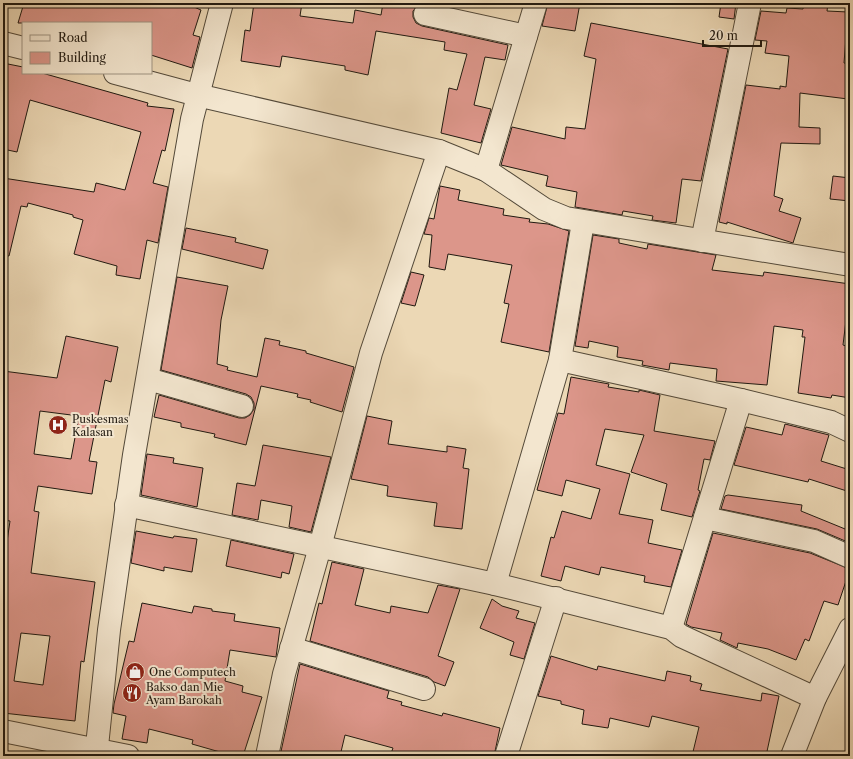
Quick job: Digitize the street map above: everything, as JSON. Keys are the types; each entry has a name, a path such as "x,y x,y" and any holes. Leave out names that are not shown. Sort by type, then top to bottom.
{"street":[{"path":"97,753 109,630 126,505 197,95 222,3"},
{"path":"486,170 536,3"},
{"path":"702,241 750,3"},
{"path":"425,14 526,36"},
{"path":"3,42 22,48"},
{"path":"119,74 197,95 439,151 486,170 544,209 566,218 850,265"},
{"path":"267,756 284,674 320,547 371,353 439,151"},
{"path":"496,584 560,360 583,222"},
{"path":"560,360 741,400 831,422 850,431"},
{"path":"148,379 242,406"},
{"path":"671,628 741,400"},
{"path":"126,505 496,584 671,628 681,636 815,698"},
{"path":"705,518 814,541 850,557"},
{"path":"506,756 556,598"},
{"path":"792,756 815,698 850,629"},
{"path":"291,648 424,689"},
{"path":"3,731 97,753 128,756"}],"building":[{"path":"24,3 195,3 194,7 201,10 193,35 200,37 192,68 152,55 152,22 18,23"},
{"path":"254,3 302,3 300,16 353,23 355,10 381,15 383,3 420,3 413,11 413,17 416,23 422,26 508,45 505,60 485,57 474,105 491,109 481,143 441,133 449,88 457,90 467,54 444,50 445,42 376,31 368,75 345,70 345,66 282,56 280,67 241,61 245,30 250,31"},
{"path":"548,3 580,3 575,31 542,26"},
{"path":"721,3 736,3 734,19 719,17"},
{"path":"804,3 828,3 827,11 848,12 844,63 850,64 850,84 848,99 800,93 799,127 820,128 820,144 781,143 774,196 783,199 779,211 801,218 793,243 727,222 727,224 719,222 746,85 780,89 780,86 786,87 789,56 765,53 767,41 755,40 761,11 786,13 787,8 803,9"},
{"path":"591,23 728,49 701,181 682,179 676,223 652,220 653,216 623,211 622,215 575,207 577,192 546,186 548,176 501,165 512,127 565,139 566,127 585,129 596,59 584,56"},
{"path":"3,63 22,67 22,74 46,74 148,103 147,106 174,109 165,151 162,150 153,183 168,187 158,243 147,240 140,279 116,275 117,266 74,254 83,220 73,217 73,215 28,203 27,207 21,206 9,256 3,255 3,178 94,192 96,183 125,190 141,132 30,100 17,152 3,149"},
{"path":"833,176 850,178 850,201 830,199"},
{"path":"440,186 460,190 458,200 504,209 503,215 530,219 529,222 548,224 569,231 549,352 501,342 509,304 504,303 512,265 448,254 445,270 429,267 432,235 424,234 429,218 434,219"},
{"path":"186,228 236,238 235,242 268,250 263,269 182,249"},
{"path":"593,235 619,239 619,243 647,249 648,244 716,255 712,270 763,276 764,272 850,284 850,312 847,312 843,345 850,347 850,398 832,395 831,398 798,393 805,337 802,337 803,330 774,326 767,385 716,381 717,369 670,363 669,370 642,365 643,361 617,357 618,347 589,341 588,348 575,346"},
{"path":"411,272 424,275 415,306 401,303"},
{"path":"177,277 228,286 221,320 217,364 228,367 227,370 257,377 265,338 280,341 279,345 306,351 306,353 354,367 342,412 310,402 311,400 297,397 298,394 261,386 246,445 214,437 215,434 181,427 181,423 154,417 159,395 239,418 245,418 250,415 254,409 254,403 251,397 246,394 161,370"},
{"path":"66,336 118,347 111,382 105,380 89,461 97,462 92,494 38,486 34,511 39,512 31,573 95,582 84,662 81,661 75,721 3,713 3,569 10,521 3,520 3,371 57,378","holes":["40,411 79,416 71,459 34,454","21,633 50,636 43,685 14,681"]},
{"path":"571,377 609,384 608,387 639,392 639,390 660,395 654,431 715,441 710,460 704,459 698,490 700,491 692,517 661,510 667,484 631,472 644,435 605,429 596,465 630,474 619,514 653,520 648,543 682,550 671,587 644,582 645,576 601,567 599,575 565,566 561,581 541,576 551,537 554,538 562,511 591,519 600,489 566,480 562,496 537,490 558,413 564,414"},
{"path":"367,416 392,421 388,444 447,452 447,446 466,449 463,468 469,469 462,529 434,526 437,503 387,496 388,486 351,479"},
{"path":"785,424 829,435 821,461 850,470 850,492 809,479 808,482 734,465 746,427 782,435"},
{"path":"263,445 331,457 311,532 289,527 292,506 261,500 258,520 232,515 237,483 255,486"},
{"path":"147,454 174,458 173,463 203,468 197,507 141,495"},
{"path":"728,495 802,505 801,511 850,531 850,543 817,529 721,509 725,496"},
{"path":"136,531 173,538 174,536 197,539 192,572 164,567 164,571 131,563"},
{"path":"713,533 810,553 850,569 838,605 824,601 809,641 805,639 796,660 768,649 738,643 737,648 720,640 722,633 691,627 686,624"},
{"path":"231,540 294,554 289,574 282,572 281,578 226,566"},
{"path":"332,562 364,569 355,605 390,613 391,606 428,613 438,585 460,589 438,656 454,662 445,686 434,682 428,677 310,641 319,603 322,604"},
{"path":"492,599 502,606 519,611 516,618 535,623 524,659 510,655 514,642 480,628"},
{"path":"142,603 192,613 194,606 212,609 212,611 235,614 234,621 280,628 276,657 230,650 225,681 243,686 242,692 262,697 243,756 234,756 192,744 193,740 149,729 147,743 122,739 126,716 113,713 114,704 129,641 134,642"},
{"path":"551,656 597,670 598,666 665,681 667,671 691,676 690,681 702,684 700,690 761,701 762,693 779,696 766,756 692,756 699,727 652,716 649,727 610,718 608,728 582,724 584,710 561,704 561,701 538,696"},
{"path":"300,664 389,691 387,698 402,702 401,705 442,716 443,713 500,728 494,756 390,756 393,748 345,735 340,756 280,756"}],"place":[{"name":"Puskesmas Kalasan","path":"58,425"},
{"name":"One Computech","path":"135,672"},
{"name":"Bakso dan Mie Ayam Barokah","path":"132,693"}]}
